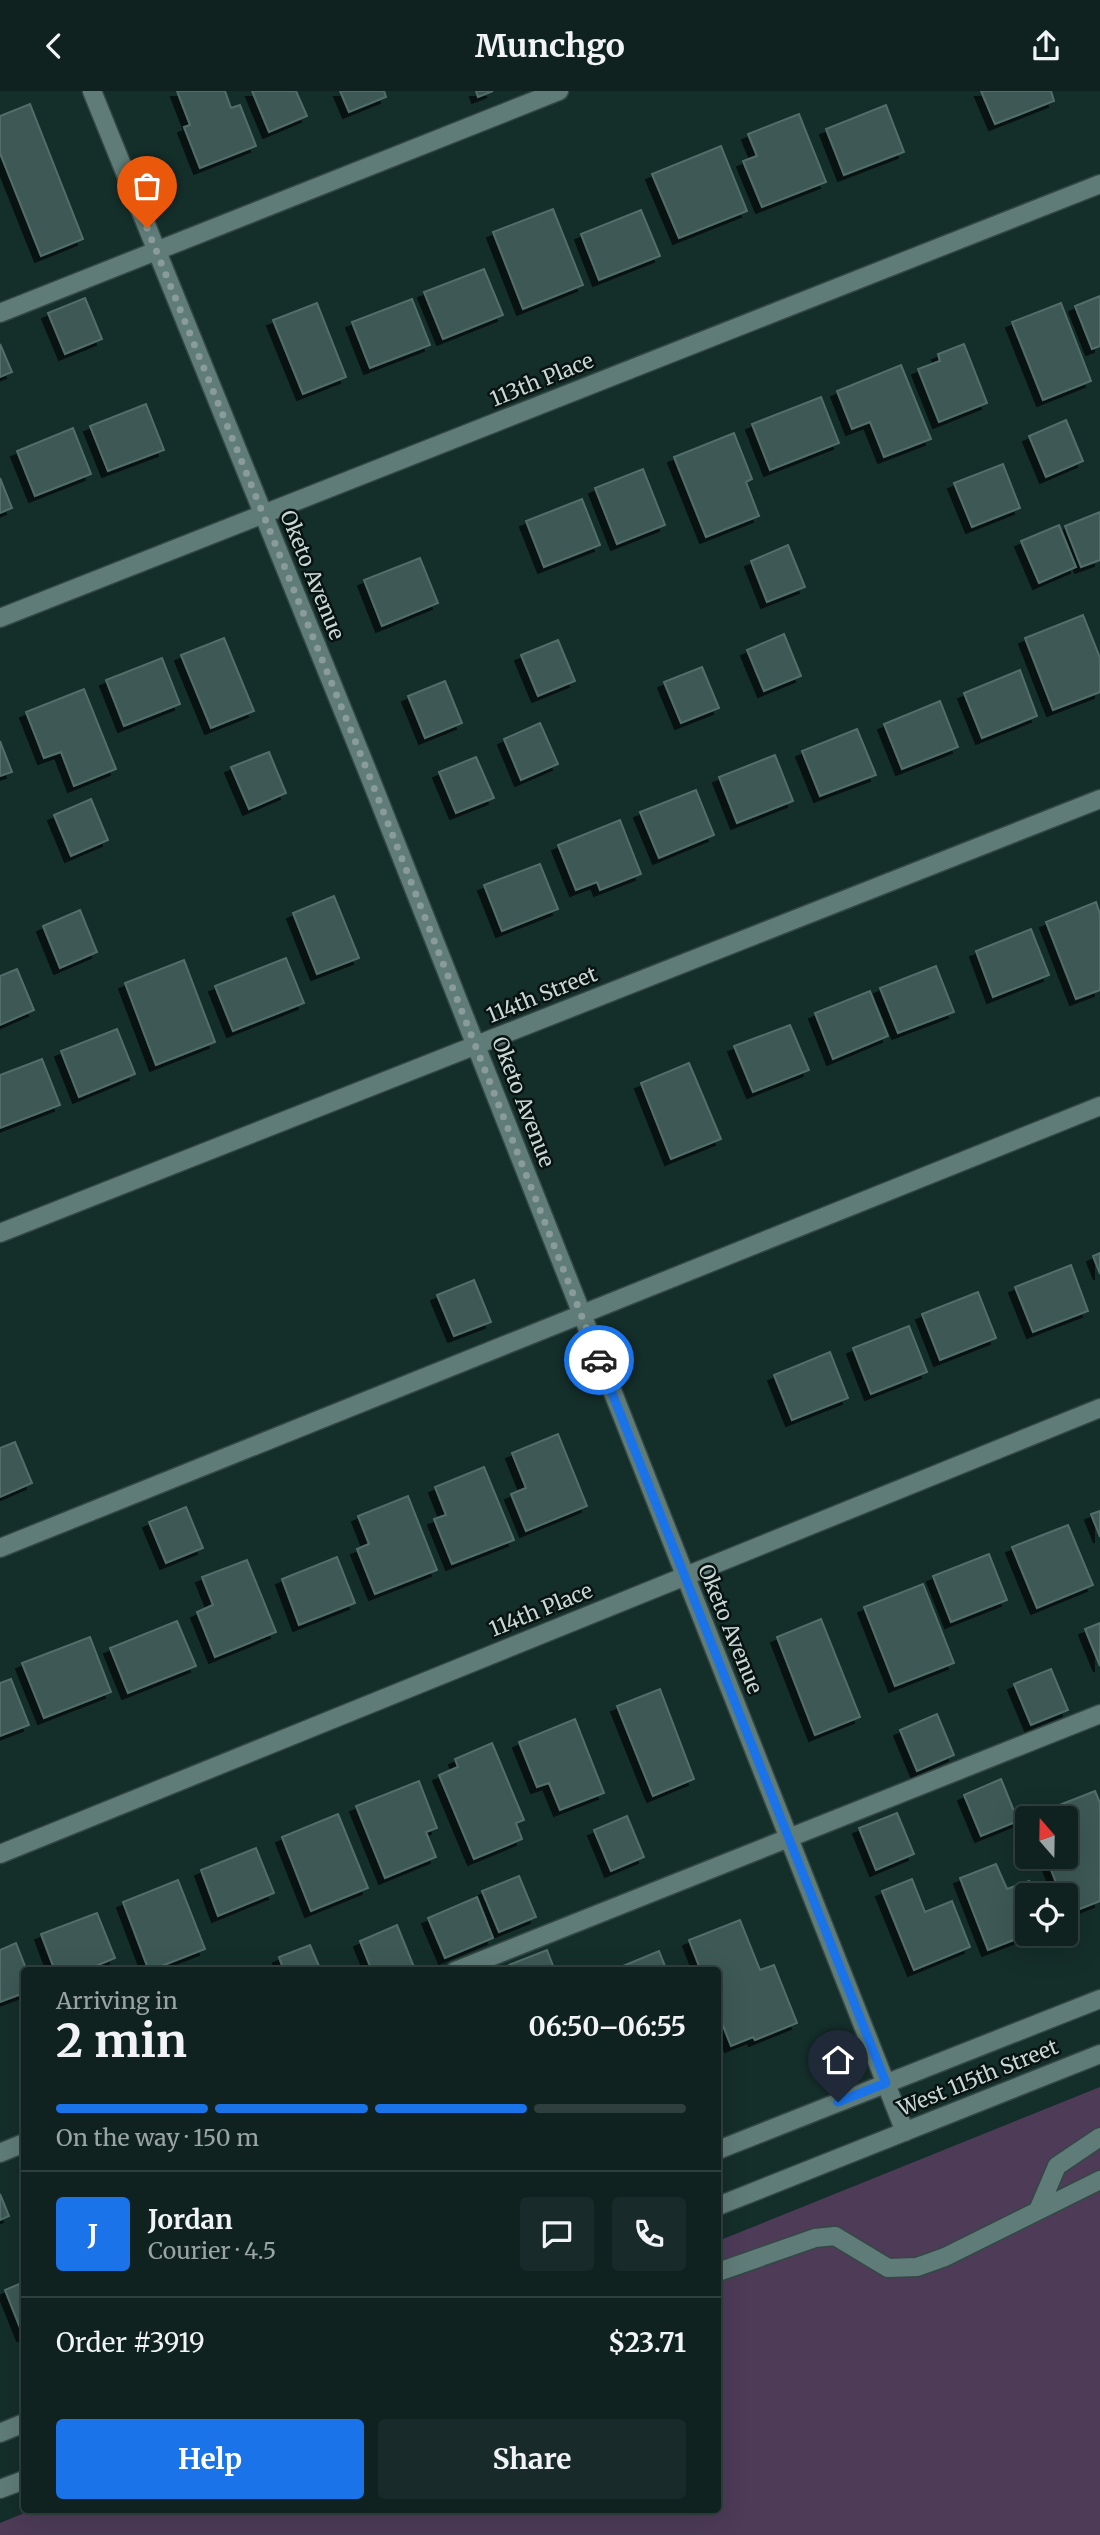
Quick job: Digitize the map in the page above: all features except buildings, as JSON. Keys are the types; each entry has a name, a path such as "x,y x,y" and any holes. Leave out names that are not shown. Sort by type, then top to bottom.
{"street":[{"name":"Oketo Avenue","path":"92,91 476,1045 905,2132"},
{"path":"0,313 559,91"},
{"name":"113th Place","path":"0,618 1100,184"},
{"name":"114th Street","path":"0,1233 1100,799"},
{"path":"0,1548 1100,1106"},
{"name":"114th Place","path":"0,1854 1100,1408"},
{"path":"465,1967 1100,1714"},
{"name":"West 115th Street","path":"721,2149 1100,1999"},
{"name":"West 115th Street","path":"721,2205 1100,2054"},
{"path":"1039,2208 1057,2165 1100,2137"},
{"path":"0,2153 21,2144"},
{"path":"721,2271 815,2238 835,2237 888,2267 917,2267 945,2257 1100,2180"},
{"path":"0,2433 21,2424"},
{"path":"0,2489 21,2481"}],"shaded area":[{"path":"1100,2087 1100,2535 0,2535 0,2523 24,2513 721,2513 721,2240"}],"way so far":[{"path":"147,228 369,775 599,1360"}],"route":[{"path":"599,1360 886,2083 838,2102"}]}
